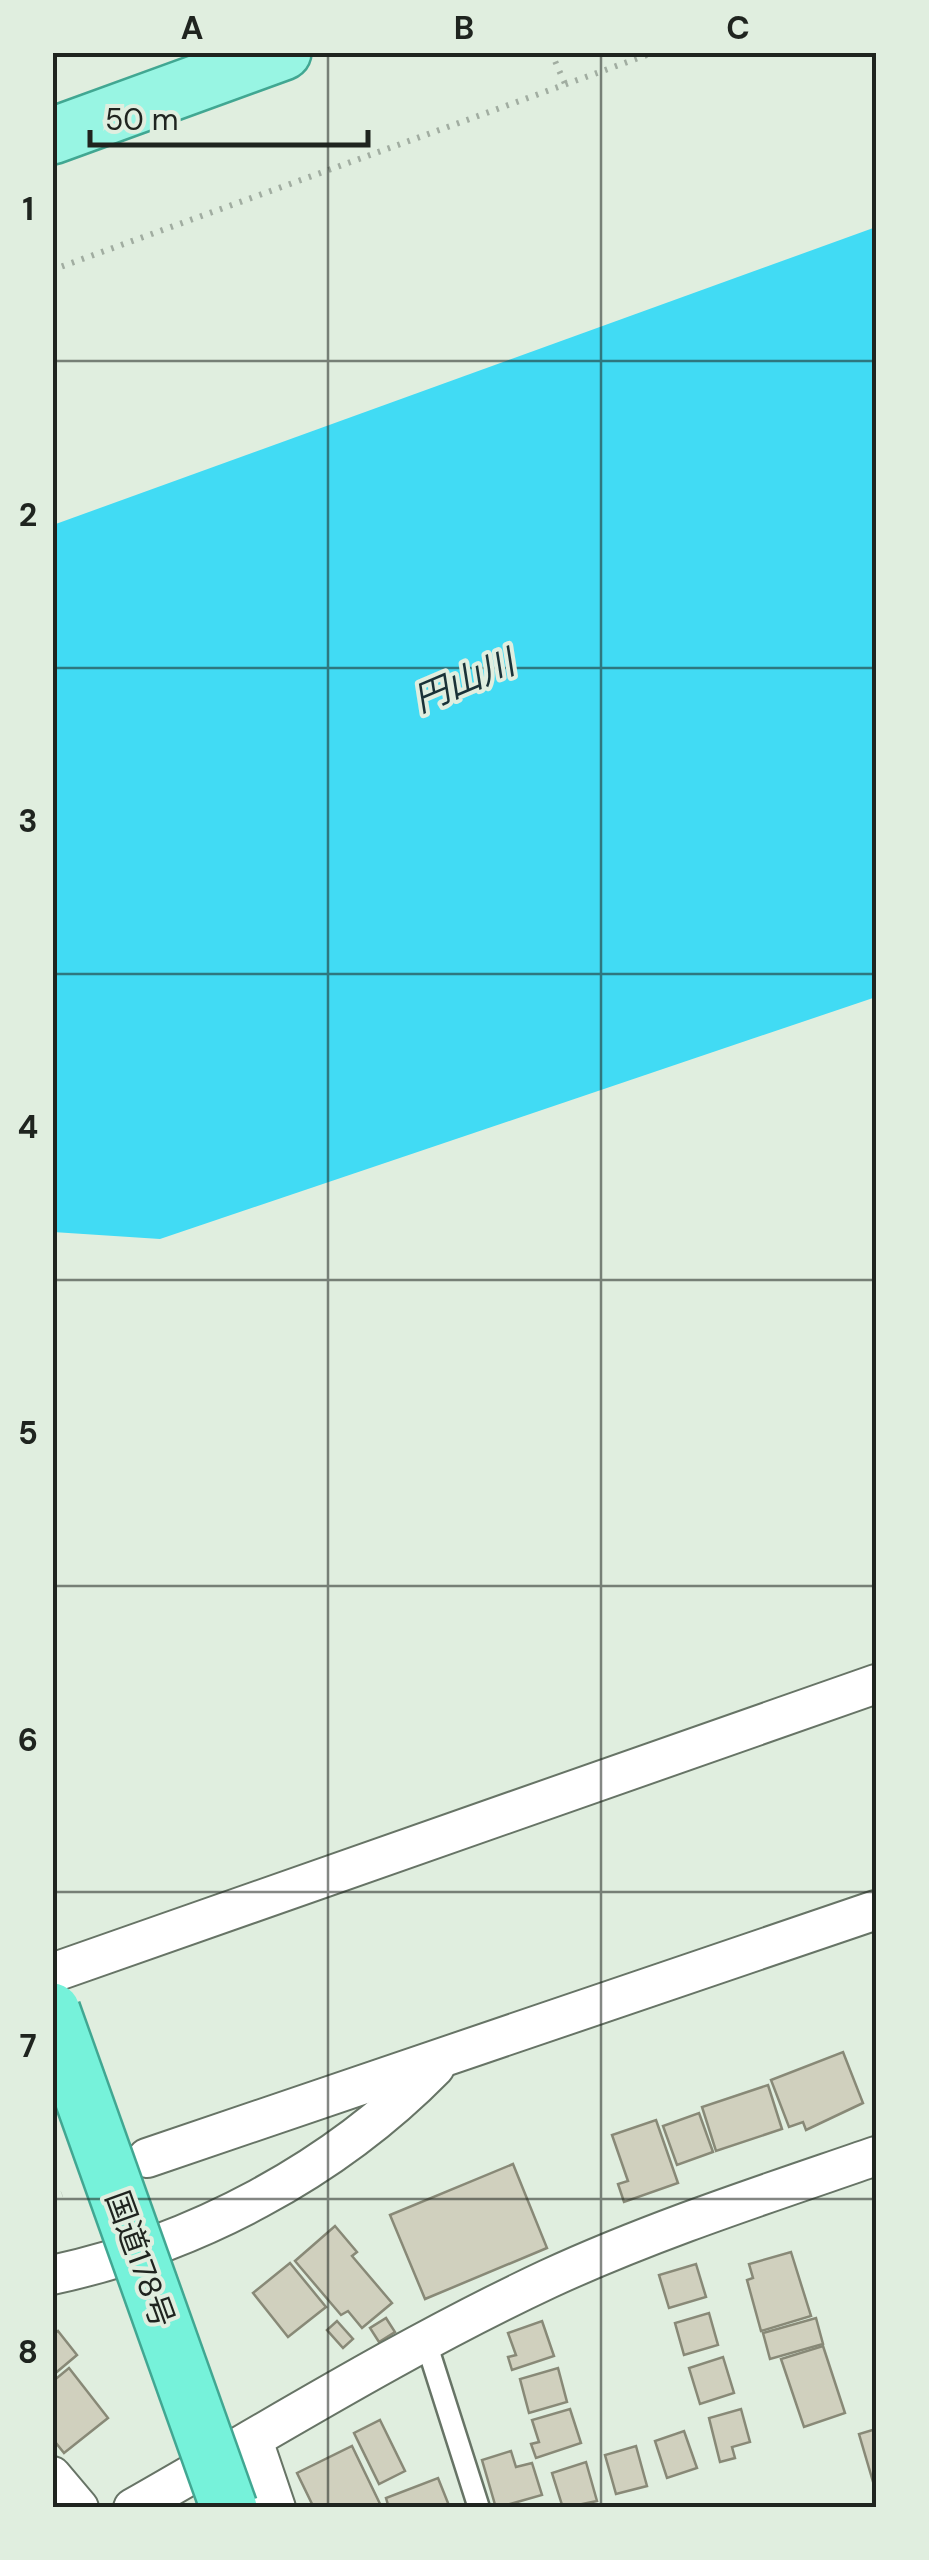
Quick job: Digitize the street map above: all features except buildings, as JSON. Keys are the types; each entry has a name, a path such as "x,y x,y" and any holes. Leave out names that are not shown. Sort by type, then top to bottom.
{"highway":[{"name":"国道178号","path":"52,2010 229,2508"}],"main road":[{"path":"52,136 283,52"}],"street":[{"path":"52,1973 876,1684"},
{"path":"146,2158 876,1910"},
{"path":"52,2276 181,2235 321,2165 400,2103 442,2060"},
{"path":"133,2508 178,2496 253,2440 426,2342 549,2279 622,2248 876,2156"},
{"path":"253,2440 276,2508"},
{"path":"52,2476 79,2508"}],"lane":[{"path":"426,2342 479,2508"}],"path":[{"path":"551,52 566,86"},
{"path":"52,270 655,52"},
{"path":"52,2198 62,2194"}],"water":[{"name":"円山川","path":"876,227 876,997 160,1239 53,1232 53,525"}]}
